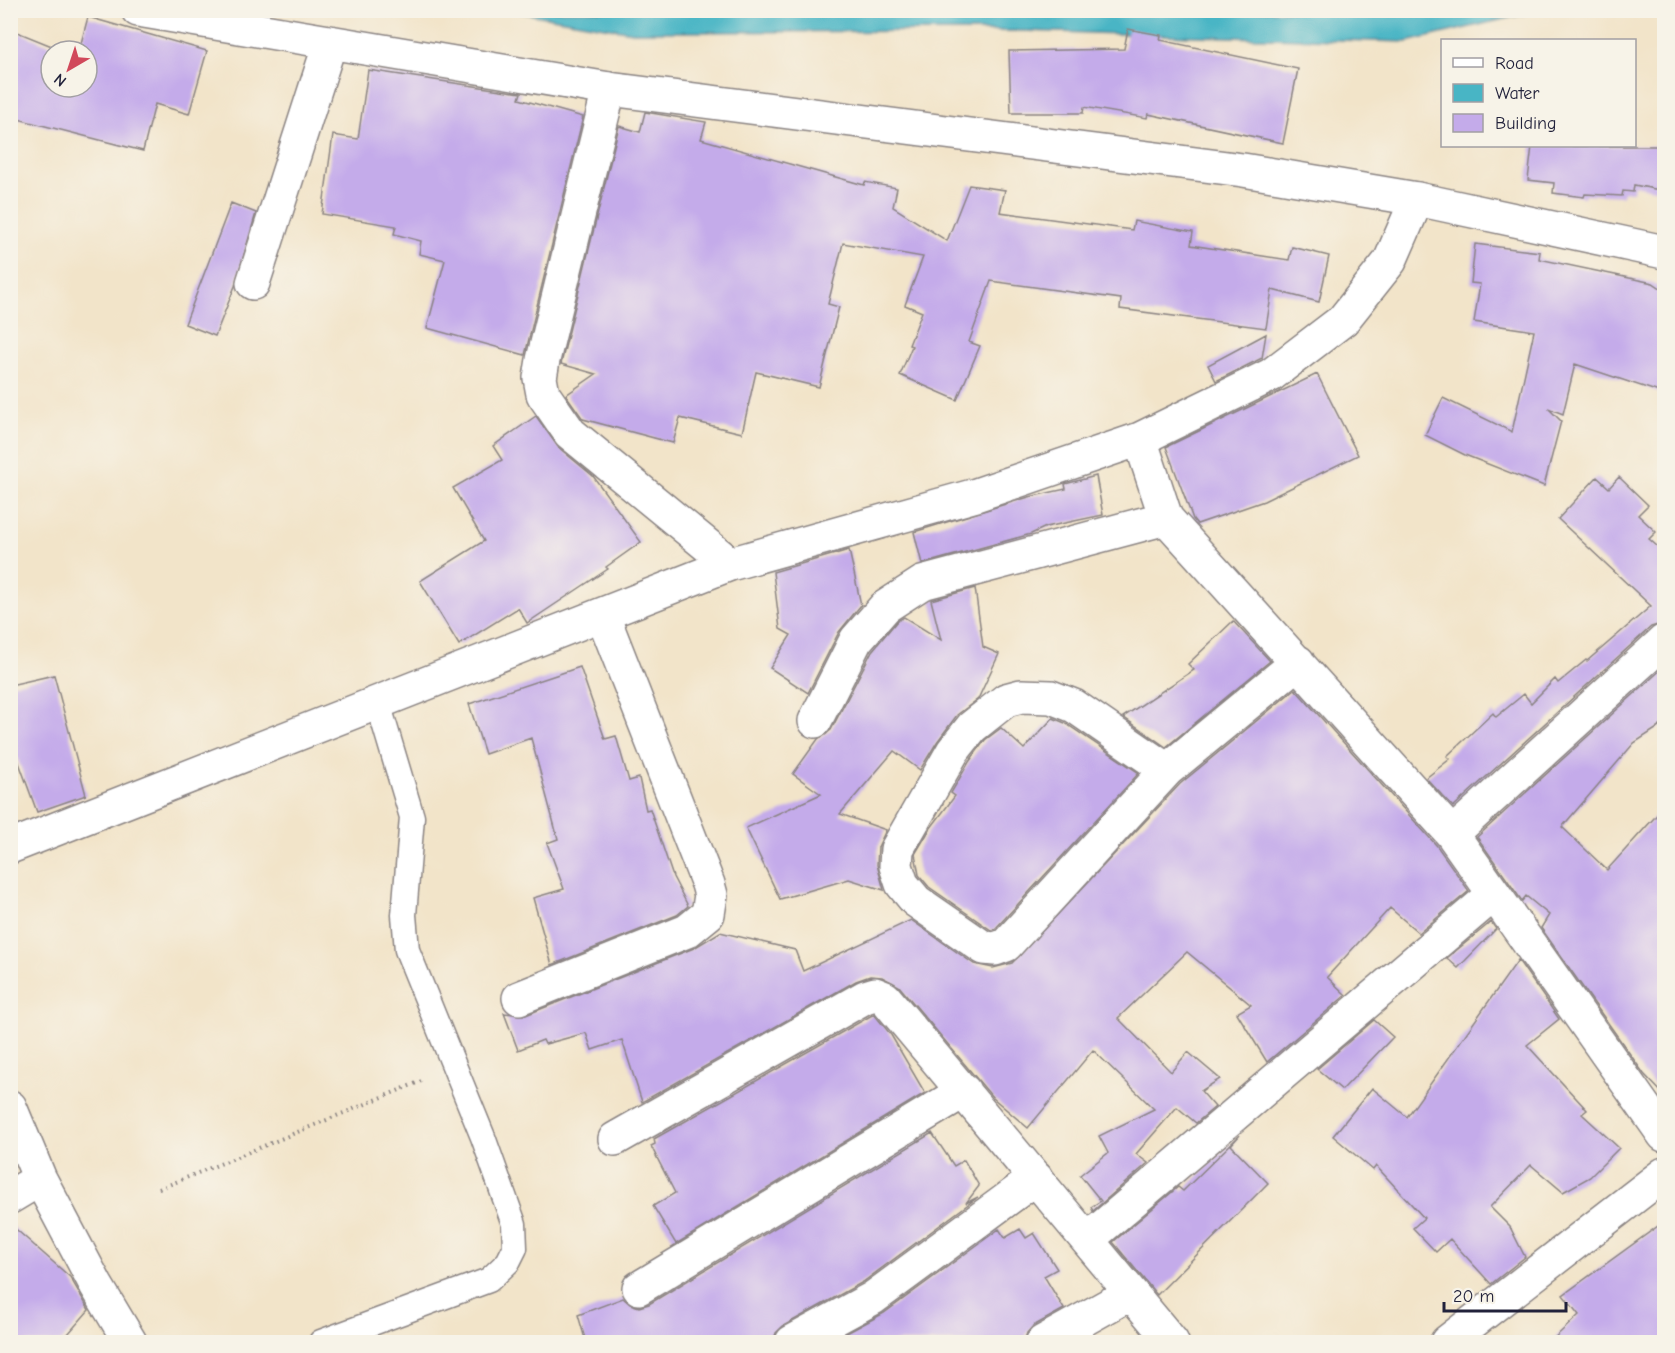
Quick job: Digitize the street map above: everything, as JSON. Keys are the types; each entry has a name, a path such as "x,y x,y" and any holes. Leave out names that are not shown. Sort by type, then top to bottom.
{"street":[{"path":"138,10 609,89 1243,170 1417,199 1665,252"},
{"path":"253,283 330,44"},
{"path":"609,89 543,360 540,378 543,394 570,433 730,564"},
{"path":"17,835 378,703 730,564 976,495 1140,439 1272,375 1343,320 1390,261 1417,199"},
{"path":"1140,439 1166,518 1452,834 1665,1135"},
{"path":"815,721 855,640 885,607 922,583 1166,518"},
{"path":"519,998 687,931 708,914 711,895 708,884 603,616"},
{"path":"1452,834 1665,640"},
{"path":"1167,770 1074,706 1051,697 1021,696 1006,700 972,727 953,751 897,849 896,866 902,884 916,901 972,941 984,948 995,949 1005,945 1167,770 1298,662"},
{"path":"1087,1240 1493,895"},
{"path":"615,1139 865,997 875,994 885,998 1172,1342"},
{"path":"639,1288 964,1091"},
{"path":"10,1107 40,1179 96,1285 130,1342"},
{"path":"1447,1342 1665,1174"},
{"path":"792,1342 873,1298 1036,1178"},
{"path":"10,1197 22,1192 40,1179"},
{"path":"1043,1342 1131,1293"}],"lane":[{"path":"321,1342 489,1280 508,1262 515,1248 514,1224 455,1067 407,950 404,915 412,817 378,703"}],"path":[{"path":"159,1189 455,1067"}],"water":[{"path":"511,11 1538,11 1407,42 1021,31 633,32"}],"building":[{"path":"88,17 207,51 189,114 155,104 143,151 10,117 10,29 39,41 39,99 99,99 99,39 82,39"},
{"path":"1128,29 1161,35 1160,40 1298,69 1283,143 1148,114 1147,118 1084,107 1083,113 1011,113 1009,51 1124,49"},
{"path":"368,70 521,93 519,99 583,117 525,355 427,328 445,260 419,254 421,241 394,234 396,226 322,214 333,135 358,139"},
{"path":"645,112 706,122 701,139 864,185 865,182 897,188 893,207 947,241 969,185 1005,190 1000,212 1132,230 1134,221 1193,232 1191,245 1289,260 1292,247 1329,256 1319,302 1272,290 1266,328 1120,309 1121,299 991,281 969,342 980,346 957,400 900,375 922,312 905,305 923,257 843,243 828,304 839,307 819,387 756,372 742,433 680,418 673,443 583,419 566,395 596,374 561,364 619,126 640,132"},
{"path":"1665,146 1665,191 1634,185 1633,192 1623,191 1622,196 1585,194 1584,197 1553,193 1554,183 1528,180 1532,147"},
{"path":"231,203 256,213 235,286 215,336 185,324"},
{"path":"1475,244 1540,252 1539,259 1653,283 1665,291 1665,394 1575,364 1563,414 1548,408 1561,421 1544,486 1465,455 1425,435 1443,398 1512,432 1534,331 1474,322 1480,284 1471,283"},
{"path":"1266,334 1262,358 1216,381 1208,365"},
{"path":"1317,374 1358,455 1264,501 1197,524 1193,519 1166,447"},
{"path":"536,416 558,447 593,476 641,542 606,567 608,569 527,623 518,608 459,645 420,581 484,541 453,488 502,460 493,446"},
{"path":"1096,476 1103,515 1046,527 1031,534 922,564 914,532 1029,497 1066,489 1065,484"},
{"path":"1597,477 1609,488 1619,477 1648,505 1638,515 1656,532 1649,539 1665,553 1665,623 1651,627 1453,807 1426,778 1450,759 1447,756 1493,713 1496,717 1524,694 1531,703 1555,679 1558,683 1587,661 1651,606 1558,519"},
{"path":"849,550 861,605 839,632 808,693 770,668 791,635 780,629 773,572"},
{"path":"975,588 983,647 999,654 978,699 957,715 920,770 894,751 840,814 886,830 878,847 877,865 884,890 849,879 780,899 746,828 821,794 793,774 818,739 831,730 872,651 897,621 904,617 941,640 931,600"},
{"path":"1233,621 1270,661 1166,747 1123,717 1194,670 1188,664"},
{"path":"1665,666 1665,723 1634,743 1562,827 1607,870 1665,806 1665,1096 1644,1074 1541,928 1549,915 1526,896 1522,901 1477,837"},
{"path":"580,667 605,739 616,736 629,781 639,778 646,810 650,809 673,877 688,906 677,915 552,965 533,898 564,889 547,843 558,839 531,738 485,754 469,704"},
{"path":"54,675 86,795 37,812 10,738 10,685"},
{"path":"1295,689 1437,846 1469,891 1419,933 1390,908 1327,977 1346,995 1267,1062 1237,1013 1251,1005 1187,952 1118,1018 1171,1072 1188,1052 1220,1079 1201,1091 1215,1107 1196,1123 1177,1107 1136,1154 1148,1163 1093,1211 1091,1207 1101,1201 1080,1175 1108,1153 1099,1136 1154,1109 1093,1050 1028,1128 993,1098 899,986 882,977 870,976 856,981 642,1102 622,1040 592,1050 586,1033 545,1044 543,1040 518,1050 504,1013 526,1015 694,948 720,932 795,950 803,971 911,920 974,964 993,968 1012,963 1180,784"},
{"path":"1053,718 1065,723 1139,773 995,929 991,930 929,887 919,875 915,854 930,829 955,796 951,793 985,740 1001,728 1024,749"},
{"path":"1491,922 1496,929 1458,968 1447,958"},
{"path":"1518,960 1559,1019 1527,1045 1587,1110 1582,1114 1619,1148 1590,1177 1563,1192 1531,1165 1490,1207 1510,1227 1525,1257 1491,1284 1450,1239 1436,1252 1413,1228 1424,1218 1376,1166 1373,1170 1333,1136 1372,1088 1407,1117"},
{"path":"874,1014 891,1035 925,1093 676,1244 653,1206 675,1193 651,1146 655,1144 654,1139"},
{"path":"1374,1020 1393,1037 1342,1090 1317,1069"},
{"path":"932,1133 954,1166 964,1160 979,1186 966,1203 978,1197 863,1282 783,1326 776,1333 773,1342 586,1342 578,1315 623,1298 639,1307 649,1304"},
{"path":"1240,1135 1231,1145 1268,1183 1157,1295 1113,1242 1178,1187 1183,1191"},
{"path":"1665,1221 1665,1342 1550,1342 1579,1315 1563,1295"},
{"path":"10,1224 70,1277 89,1310 61,1342 10,1342"},
{"path":"999,1229 1005,1238 1020,1229 1026,1238 1034,1233 1057,1269 1044,1276 1064,1309 1033,1326 1024,1342 830,1342 884,1313"}]}
